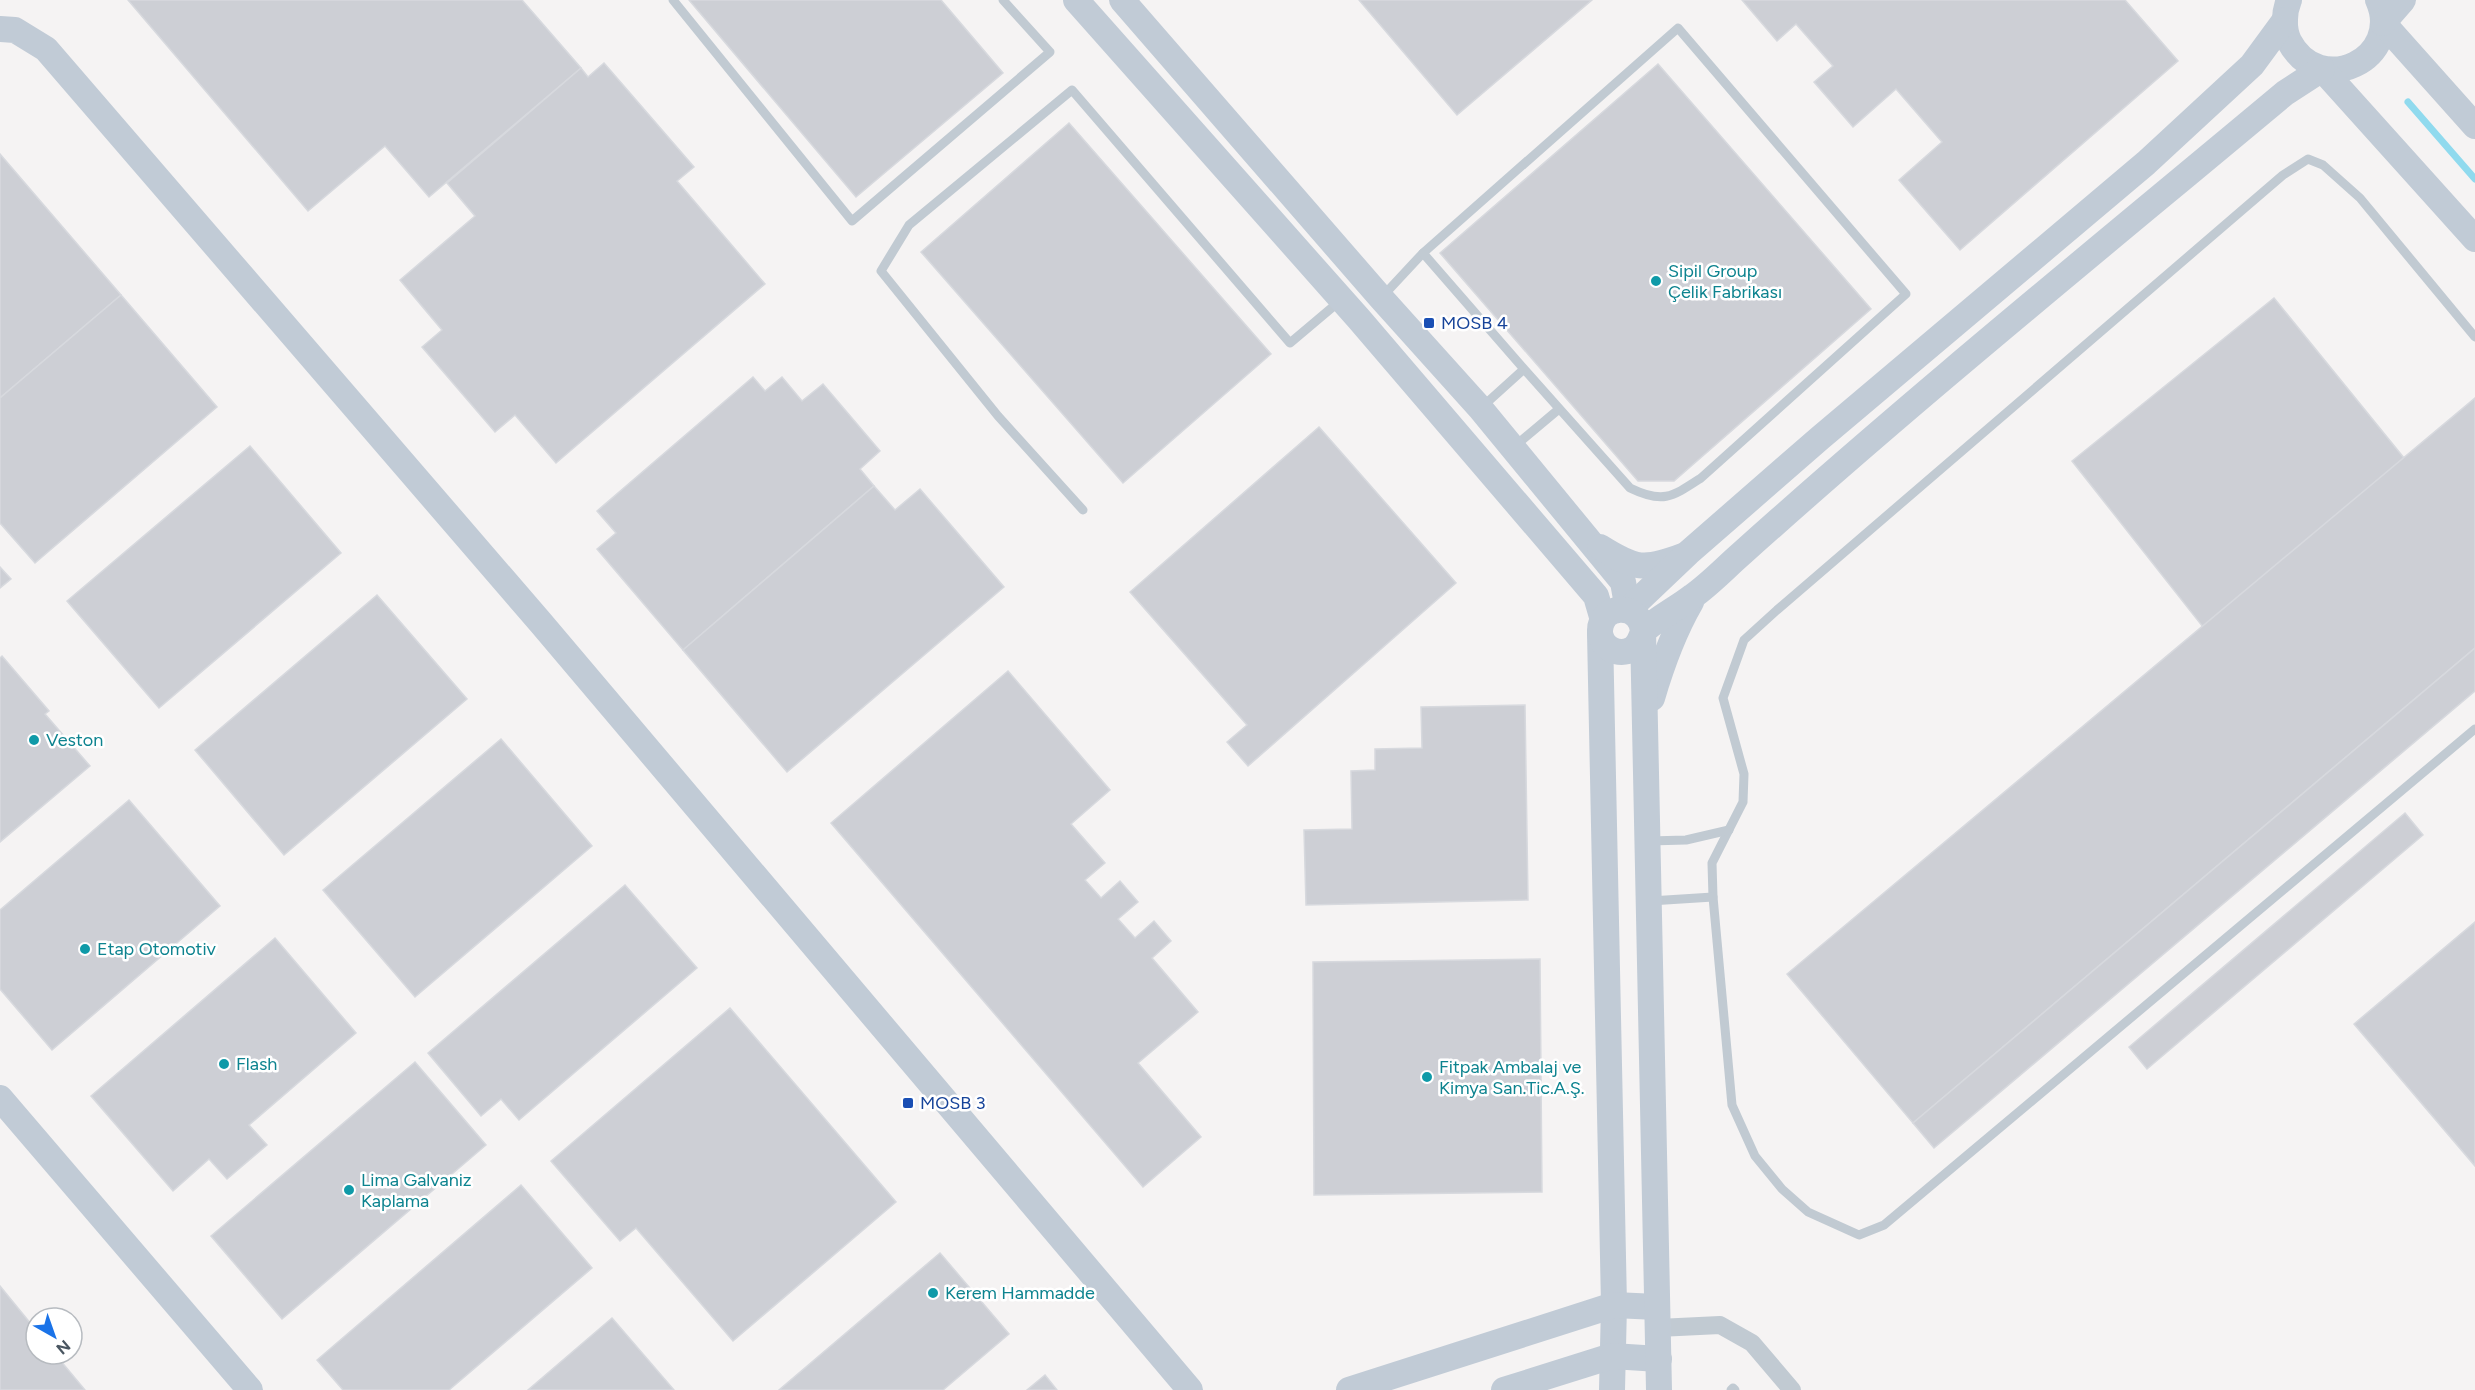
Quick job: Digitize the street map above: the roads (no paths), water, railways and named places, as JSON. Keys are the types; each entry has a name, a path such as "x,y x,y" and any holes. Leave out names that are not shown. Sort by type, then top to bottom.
{"street":[{"path":"1076,0 1359,319 1596,596 1606,646 1619,652 1626,652 1638,645 1643,631 1695,595 1816,486 2285,93 2322,69"},
{"path":"1122,0 1514,448 1623,582 1628,610 1639,619 1643,631 1659,1390"},
{"path":"2268,0 2287,10"},
{"path":"2381,12 2403,0"},
{"path":"2287,10 2287,37 2295,51 2307,63 2322,69 2341,70 2358,64 2371,54 2380,39 2381,12"},
{"path":"1612,1390 1614,1305 1602,627 1614,611 1628,610 1820,438 2146,163 2252,65 2287,10"},
{"path":"2381,12 2475,126"},
{"path":"0,29 15,30 46,49 542,623 1190,1390"},
{"path":"2322,69 2475,239"},
{"path":"1359,319 1381,298"},
{"path":"1587,540 1636,566 1658,566 1689,554"},
{"path":"1645,722 1663,660 1677,626 1695,595"},
{"path":"0,1098 250,1390"},
{"path":"1349,1390 1614,1305 1657,1318 1720,1325 1752,1343 1792,1390"},
{"path":"1504,1390 1612,1356 1659,1359"}],"lane":[{"path":"673,0 852,221 1050,52 1003,0"},
{"path":"1381,298 1423,253 1678,28 1906,294 1701,478 1676,495 1651,498 1630,488 1423,253"},
{"path":"1083,510 998,416 881,271 909,225 1072,90 1290,343 1341,300"},
{"path":"2475,337 2360,198 2323,165 2308,159 2283,175 1776,610 1744,640 1723,698 1744,774 1743,802 1712,863 1713,897 1732,1105 1755,1156 1782,1189 1808,1212 1859,1235 1884,1225 2475,729"},
{"path":"1480,408 1524,369"},
{"path":"1514,448 1559,409"},
{"path":"1647,841 1686,840 1729,830"},
{"path":"1648,901 1713,897"}],"waterway":[{"path":"2408,102 2475,179"}],"place":[{"name":"Sipil Group Çelik Fabrikası","path":"1656,281"},
{"name":"MOSB 4","path":"1429,323"},
{"name":"Veston","path":"34,740"},
{"name":"Etap Otomotiv","path":"85,949"},
{"name":"Flash","path":"224,1064"},
{"name":"Fitpak Ambalaj ve Kimya San.Tic.A.Ş.","path":"1427,1077"},
{"name":"MOSB 3","path":"908,1103"},
{"name":"Lima Galvaniz Kaplama","path":"349,1190"},
{"name":"Kerem Hammadde","path":"933,1293"}]}
